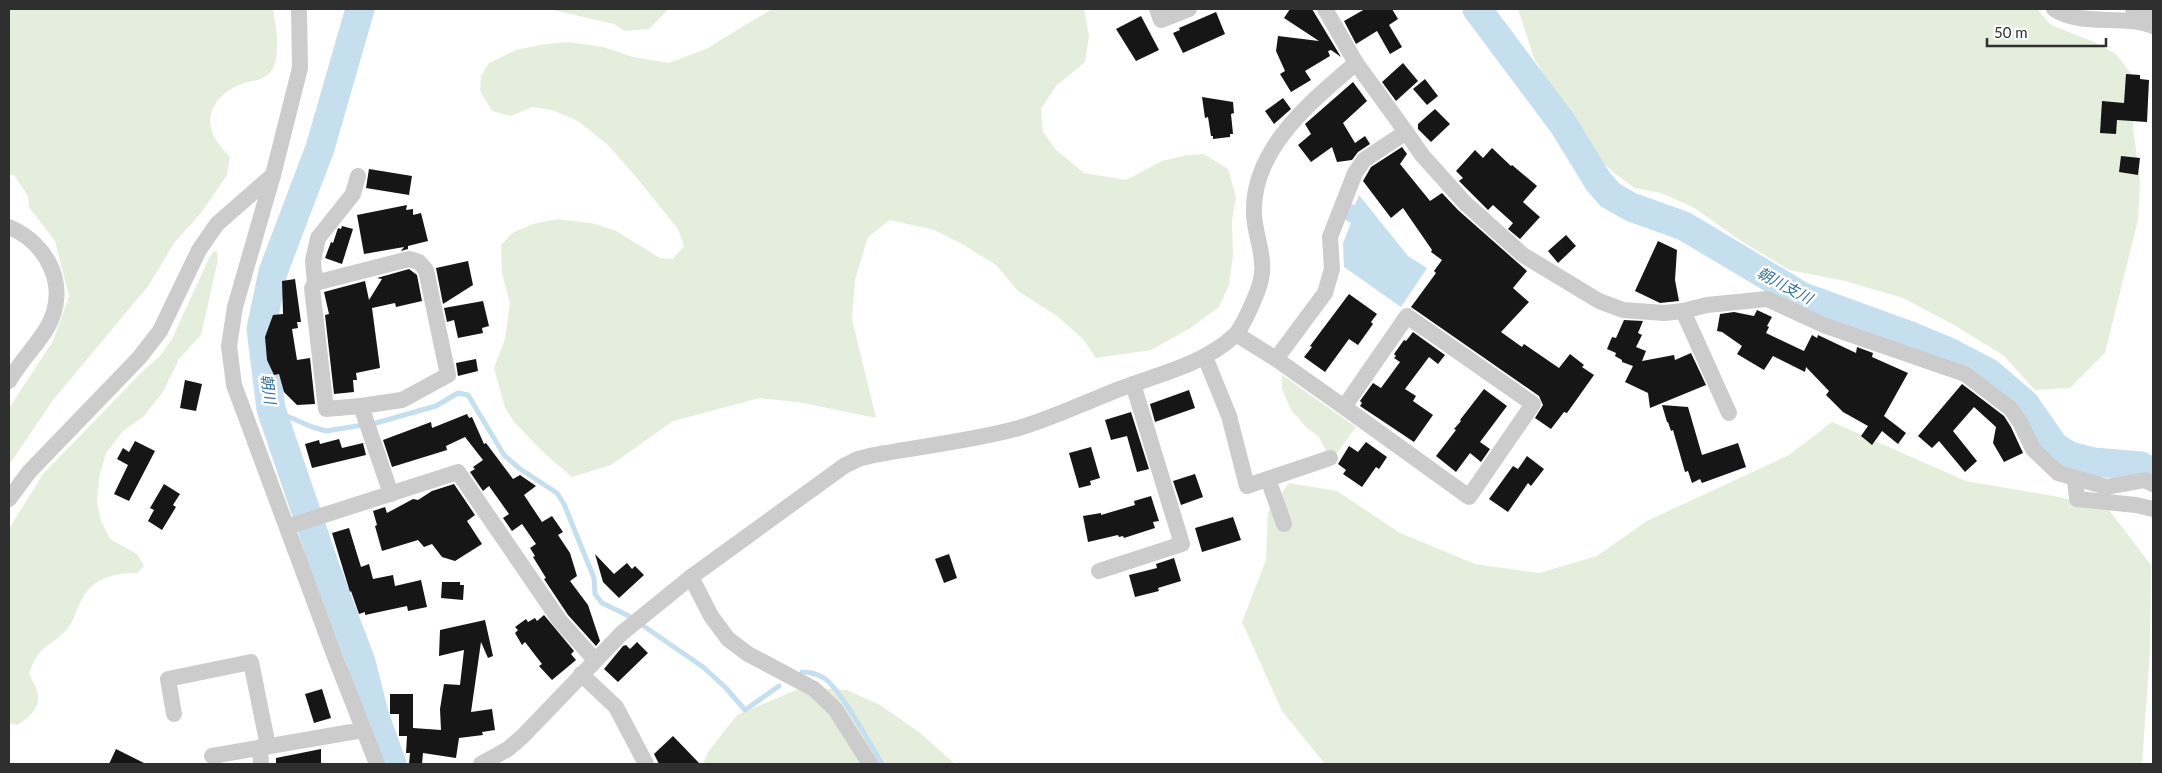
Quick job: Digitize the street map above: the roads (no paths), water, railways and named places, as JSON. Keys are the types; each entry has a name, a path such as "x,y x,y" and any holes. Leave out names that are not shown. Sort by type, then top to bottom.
{"street":[{"path":"299,9 300,68 273,175 235,307 229,346 234,385 377,764"},
{"path":"1157,9 1161,20 1189,9"},
{"path":"1325,9 1356,64 1422,155 1466,203 1524,255 1599,301 1623,310 1643,313 1683,311 1707,305 1767,299 1817,323 1965,374 2011,409 2034,449 2043,461 2058,473 2107,487 2146,480 2153,484"},
{"path":"2054,9 2071,17 2127,20 2153,26"},
{"path":"2133,9 2153,13"},
{"path":"481,764 508,749 524,736 580,674 630,627 691,577 844,466 858,459 992,435 1021,427 1089,403 1133,384 1171,373 1205,357 1236,334 1253,304 1262,277 1254,215 1255,197 1269,157 1281,137 1297,117 1317,97 1356,64"},
{"path":"1276,359 1325,293 1332,269 1330,236 1355,173 1364,160 1406,132"},
{"path":"9,499 29,472 139,358 160,331 199,250 217,224 273,175"},
{"path":"315,283 409,259 418,262 426,270 448,375 402,400 365,417 326,409 312,288 315,283 313,261 318,238 352,194 358,176"},
{"path":"9,227 28,237 46,255 55,276 57,290 56,304 47,327 9,381"},
{"path":"1683,311 1729,413"},
{"path":"1236,334 1276,359 1469,497 1533,404 1407,316 1344,407"},
{"path":"1205,357 1229,416 1247,486 1330,458"},
{"path":"1099,571 1182,544 1133,384"},
{"path":"365,417 390,494"},
{"path":"287,527 458,472 560,620 595,660"},
{"path":"1268,479 1284,524"},
{"path":"2075,479 2077,499 2129,504 2153,509"},
{"path":"691,577 711,616 728,639 748,654 814,690 834,709 870,764"},
{"path":"174,714 168,678 251,662 264,746 261,764"},
{"path":"580,674 616,707 646,764"},
{"path":"212,756 363,730"}],"water":[{"path":"1359,195 1408,256 1427,268 1401,307 1344,267 1343,243 1351,223 1344,219 1350,204 1355,205"}],"waterway":[{"name":"朝川","path":"360,9 320,148 273,272 261,329 271,409 324,564 361,662 375,717 392,764"},
{"name":"朝川支川","path":"1477,9 1563,124 1598,181 1610,195 1631,207 1684,226 1801,296 1908,335 1951,353 1989,373 2025,404 2055,447 2070,456 2094,462 2141,466 2153,474"},
{"path":"271,409 326,431 376,423 436,406 458,393 468,395 504,455 520,469 557,493 564,504 594,578 595,594 602,603 629,616 703,667 725,687 745,710 779,686"},
{"path":"802,672 819,675 831,684 882,764"}]}
